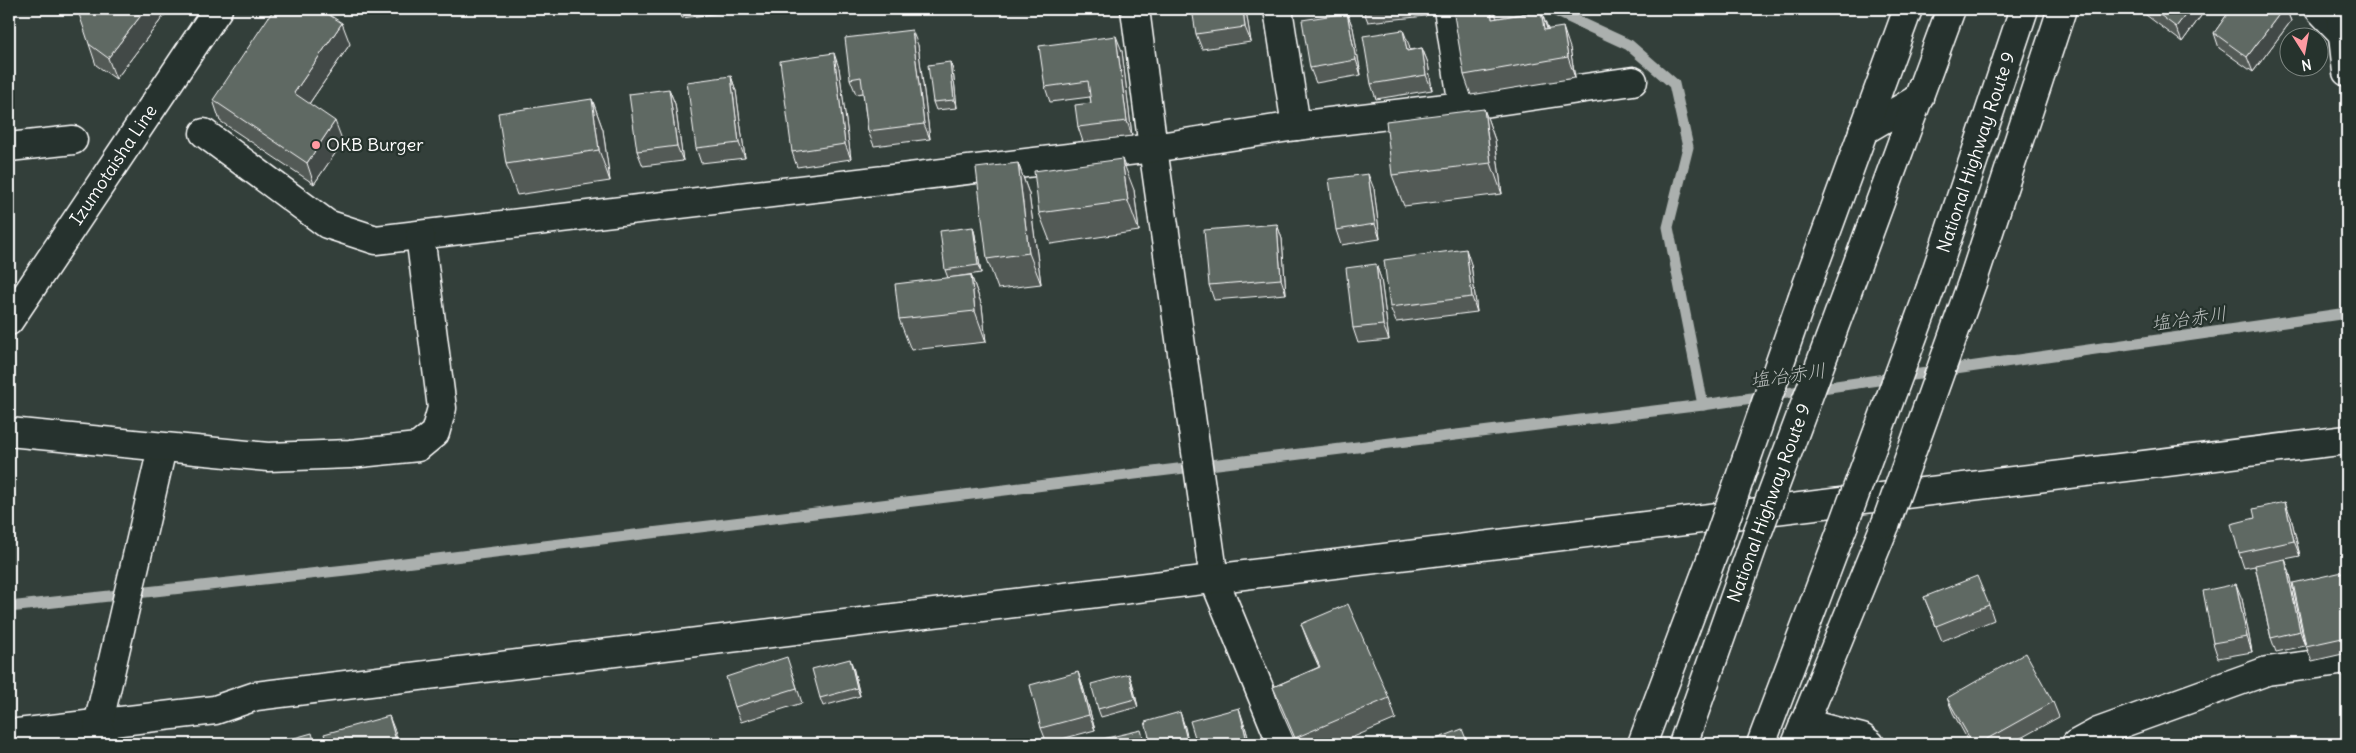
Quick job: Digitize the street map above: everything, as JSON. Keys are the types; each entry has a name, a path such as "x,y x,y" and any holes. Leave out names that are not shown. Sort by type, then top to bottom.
{"main road":[{"name":"Izumotaisha Line","path":"9,321 218,9"},
{"path":"1135,9 1152,148 1214,579 1282,744"},
{"path":"1278,9 1296,126"},
{"path":"1448,9 1463,106"},
{"path":"1642,744 1718,542 1803,296 1908,9"},
{"name":"National Highway Route 9","path":"1683,744 1757,534 1952,9"},
{"name":"National Highway Route 9","path":"1761,744 1931,287 2024,9"},
{"path":"2319,9 2343,27 2347,72"},
{"path":"1870,744 1862,738 1800,734 1886,523 1973,280 2056,15"},
{"path":"204,133 326,224 376,240 1152,148 1296,126 1463,106 1633,81"},
{"path":"1863,131 1919,98"},
{"path":"9,147 73,140"},
{"path":"9,432 268,457 350,454 418,446 435,434 442,408 420,235"},
{"path":"9,734 102,735 215,710 256,696 2347,440"},
{"path":"102,735 162,448"},
{"path":"2076,744 2098,732 2267,671 2347,660"}],"building":[{"path":"80,9 146,9 108,58 89,44 78,11"},
{"path":"274,9 320,9 342,23 294,93 335,121 307,163 213,100"},
{"path":"1192,9 1243,9 1245,27 1196,34"},
{"path":"1453,9 1491,9 1492,19 1541,11 1544,30 1563,27 1568,57 1464,75"},
{"path":"2152,9 2190,9 2176,27"},
{"path":"2231,9 2283,9 2247,57 2214,33"},
{"path":"1347,13 1356,60 1310,68 1302,20"},
{"path":"912,30 924,124 868,131 861,77 850,79 845,38"},
{"path":"1403,30 1407,51 1422,48 1426,75 1371,84 1363,36"},
{"path":"1116,36 1127,121 1078,127 1075,105 1091,103 1088,81 1045,87 1039,46"},
{"path":"834,53 845,144 792,152 780,61"},
{"path":"950,62 954,100 933,102 928,65"},
{"path":"731,76 739,143 696,148 687,82"},
{"path":"669,89 677,146 637,151 629,94"},
{"path":"592,99 599,150 506,164 498,113"},
{"path":"1484,109 1491,163 1392,175 1386,121"},
{"path":"1122,159 1128,201 1039,213 1034,171"},
{"path":"1018,163 1029,253 987,259 976,168"},
{"path":"1368,174 1375,224 1336,230 1329,179"},
{"path":"1277,224 1281,279 1209,285 1204,230"},
{"path":"973,227 978,265 945,270 940,231"},
{"path":"1466,249 1472,297 1390,307 1384,260"},
{"path":"1376,264 1383,325 1353,328 1346,268"},
{"path":"971,275 975,311 899,319 895,284"},
{"path":"2285,502 2294,541 2239,553 2231,524 2255,518 2253,509"},
{"path":"2285,559 2300,631 2271,638 2255,565"},
{"path":"2347,571 2347,637 2306,646 2293,583"},
{"path":"1977,576 1989,605 1936,626 1924,597"},
{"path":"2236,584 2247,637 2213,643 2203,591"},
{"path":"1348,604 1389,698 1295,738 1273,687 1320,667 1301,624"},
{"path":"2026,653 2053,702 1978,744 1973,744 1947,698"},
{"path":"787,657 797,688 735,707 726,677"},
{"path":"850,659 857,688 820,698 812,669"},
{"path":"1078,672 1089,715 1041,728 1030,685"},
{"path":"1129,674 1135,699 1098,709 1091,684"},
{"path":"1239,708 1247,741 1234,744 1197,744 1190,721"},
{"path":"1180,712 1188,744 1151,744 1145,722"},
{"path":"389,716 397,744 327,744 324,734"},
{"path":"1462,729 1468,744 1430,744 1429,742"},
{"path":"1141,730 1145,744 1081,744"},
{"path":"312,733 315,744 273,744"}],"waterway":[{"name":"塩冶赤川","path":"1551,9 1629,45 1674,84 1688,147 1668,227 1703,405 2347,313"},
{"path":"9,607 355,569 1703,405"}],"place":[{"name":"OKB Burger","path":"316,145"}]}
